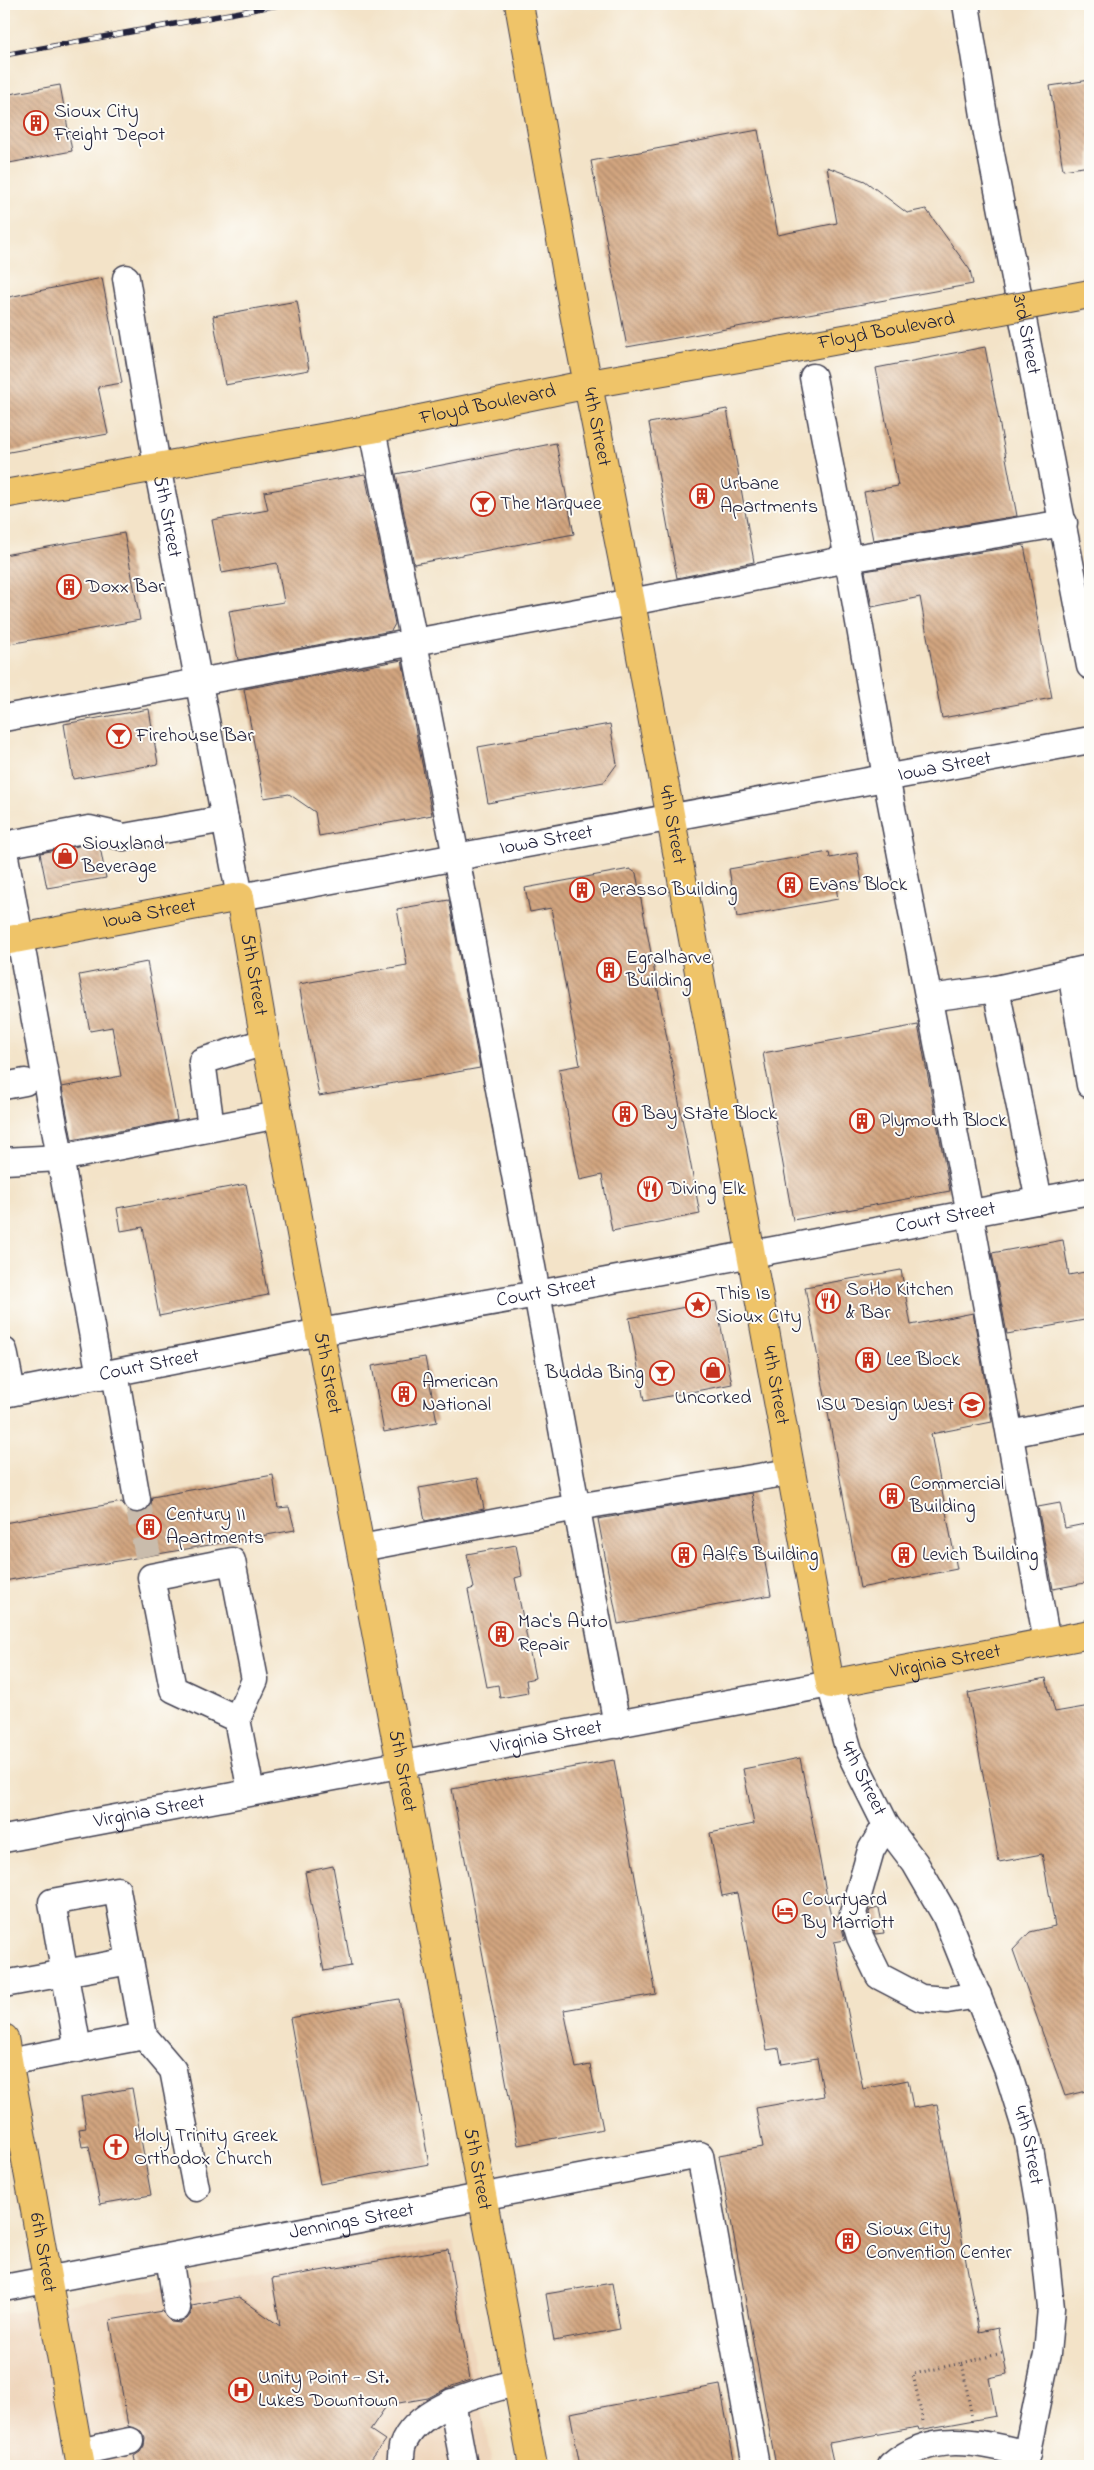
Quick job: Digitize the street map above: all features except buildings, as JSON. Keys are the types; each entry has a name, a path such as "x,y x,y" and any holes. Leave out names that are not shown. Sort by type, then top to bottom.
{"main road":[{"name":"4th Street","path":"519,4 576,324 590,384 631,602 669,817 830,1684"},
{"name":"Floyd Boulevard","path":"4,494 372,429 590,384 1090,294"},
{"name":"Iowa Street","path":"12,939 240,897"},
{"name":"5th Street","path":"240,897 264,1042 402,1764 533,2466"},
{"name":"Virginia Street","path":"830,1684 1090,1634"},
{"name":"6th Street","path":"6,2050 80,2459"}],"street":[{"name":"3rd Street","path":"966,4 986,128 1064,523 1090,666"},
{"name":"5th Street","path":"126,278 157,466 240,897"},
{"path":"812,377 848,559 886,777 970,1214 1047,1642"},
{"path":"372,429 456,857 617,1725"},
{"path":"4,718 631,602 848,559 1064,523"},
{"name":"Iowa Street","path":"240,897 1090,740"},
{"path":"4,845 89,829 124,838 225,819"},
{"path":"4,851 12,939 137,1499"},
{"path":"929,998 996,989 1080,970 1090,1085"},
{"path":"996,989 1039,1200"},
{"path":"211,1127 202,1060 264,1042"},
{"path":"4,1161 60,1158 278,1114"},
{"name":"Court Street","path":"8,1393 108,1375 320,1332 537,1294 1090,1191"},
{"path":"4,1351 8,1393"},
{"path":"1010,1434 1090,1418"},
{"path":"361,1548 577,1507 790,1472"},
{"path":"237,1719 173,1689 149,1566 232,1562 255,1680 237,1719 250,1792"},
{"name":"Virginia Street","path":"4,1839 830,1684"},
{"name":"4th Street","path":"830,1684 849,1751 886,1825 915,1863 945,1915 1007,2069 1028,2137 1041,2213 1051,2308 1047,2354 1025,2460"},
{"path":"886,1825 871,1850 853,1913 860,1937 879,1976 921,1998 947,2000 978,1995"},
{"path":"78,2049 52,1902 117,1890 144,2036 173,2070 196,2188"},
{"path":"4,1984 130,1961"},
{"path":"6,2050 78,2049 144,2036"},
{"name":"Jennings Street","path":"4,2288 700,2155 756,2466"},
{"path":"169,2257 177,2308"},
{"path":"400,2466 402,2447 416,2424 452,2402 517,2382"},
{"path":"452,2402 464,2466"},
{"path":"80,2459 130,2441"},
{"path":"891,2466 908,2452 943,2443 975,2442 1025,2460"}],"path":[{"path":"924,2426 913,2374 1002,2353"},
{"path":"962,2363 972,2421"}],"shaded area":[{"name":"Unity Point - St. Lukes Downtown","path":"453,2241 492,2466 4,2466 4,2314"}],"tunnel":[{"path":"137,1499 148,1556"}],"railway":[{"path":"4,55 284,4"}],"place":[{"name":"Sioux City Freight Depot","path":"36,123"},
{"name":"Urbane Apartments","path":"702,496"},
{"name":"The Marquee","path":"483,504"},
{"name":"Doxx Bar","path":"69,587"},
{"name":"Firehouse Bar","path":"119,736"},
{"name":"Siouxland Beverage","path":"65,856"},
{"name":"Evans Block","path":"790,885"},
{"name":"Perasso Building","path":"582,890"},
{"name":"Egralharve Building","path":"609,970"},
{"name":"Bay State Block","path":"625,1114"},
{"name":"Plymouth Block","path":"862,1121"},
{"name":"Diving Elk","path":"650,1189"},
{"name":"SoHo Kitchen & Bar","path":"828,1301"},
{"name":"This Is Sioux CIty","path":"698,1305"},
{"name":"Lee Block","path":"868,1360"},
{"name":"Uncorked","path":"713,1370"},
{"name":"Budda Bing","path":"662,1373"},
{"name":"American National","path":"404,1394"},
{"name":"ISU Design West","path":"972,1405"},
{"name":"Commercial Building","path":"892,1496"},
{"name":"Century II Apartments","path":"149,1527"},
{"name":"Aalfs Building","path":"684,1555"},
{"name":"Levich Building","path":"904,1555"},
{"name":"Mac's Auto Repair","path":"501,1634"},
{"name":"Courtyard By Marriott","path":"785,1911"},
{"name":"Holy Trinity Greek Orthodox Church","path":"116,2147"},
{"name":"Sioux City Convention Center","path":"848,2241"},
{"name":"Unity Point - St. Lukes Downtown","path":"241,2390"}]}
